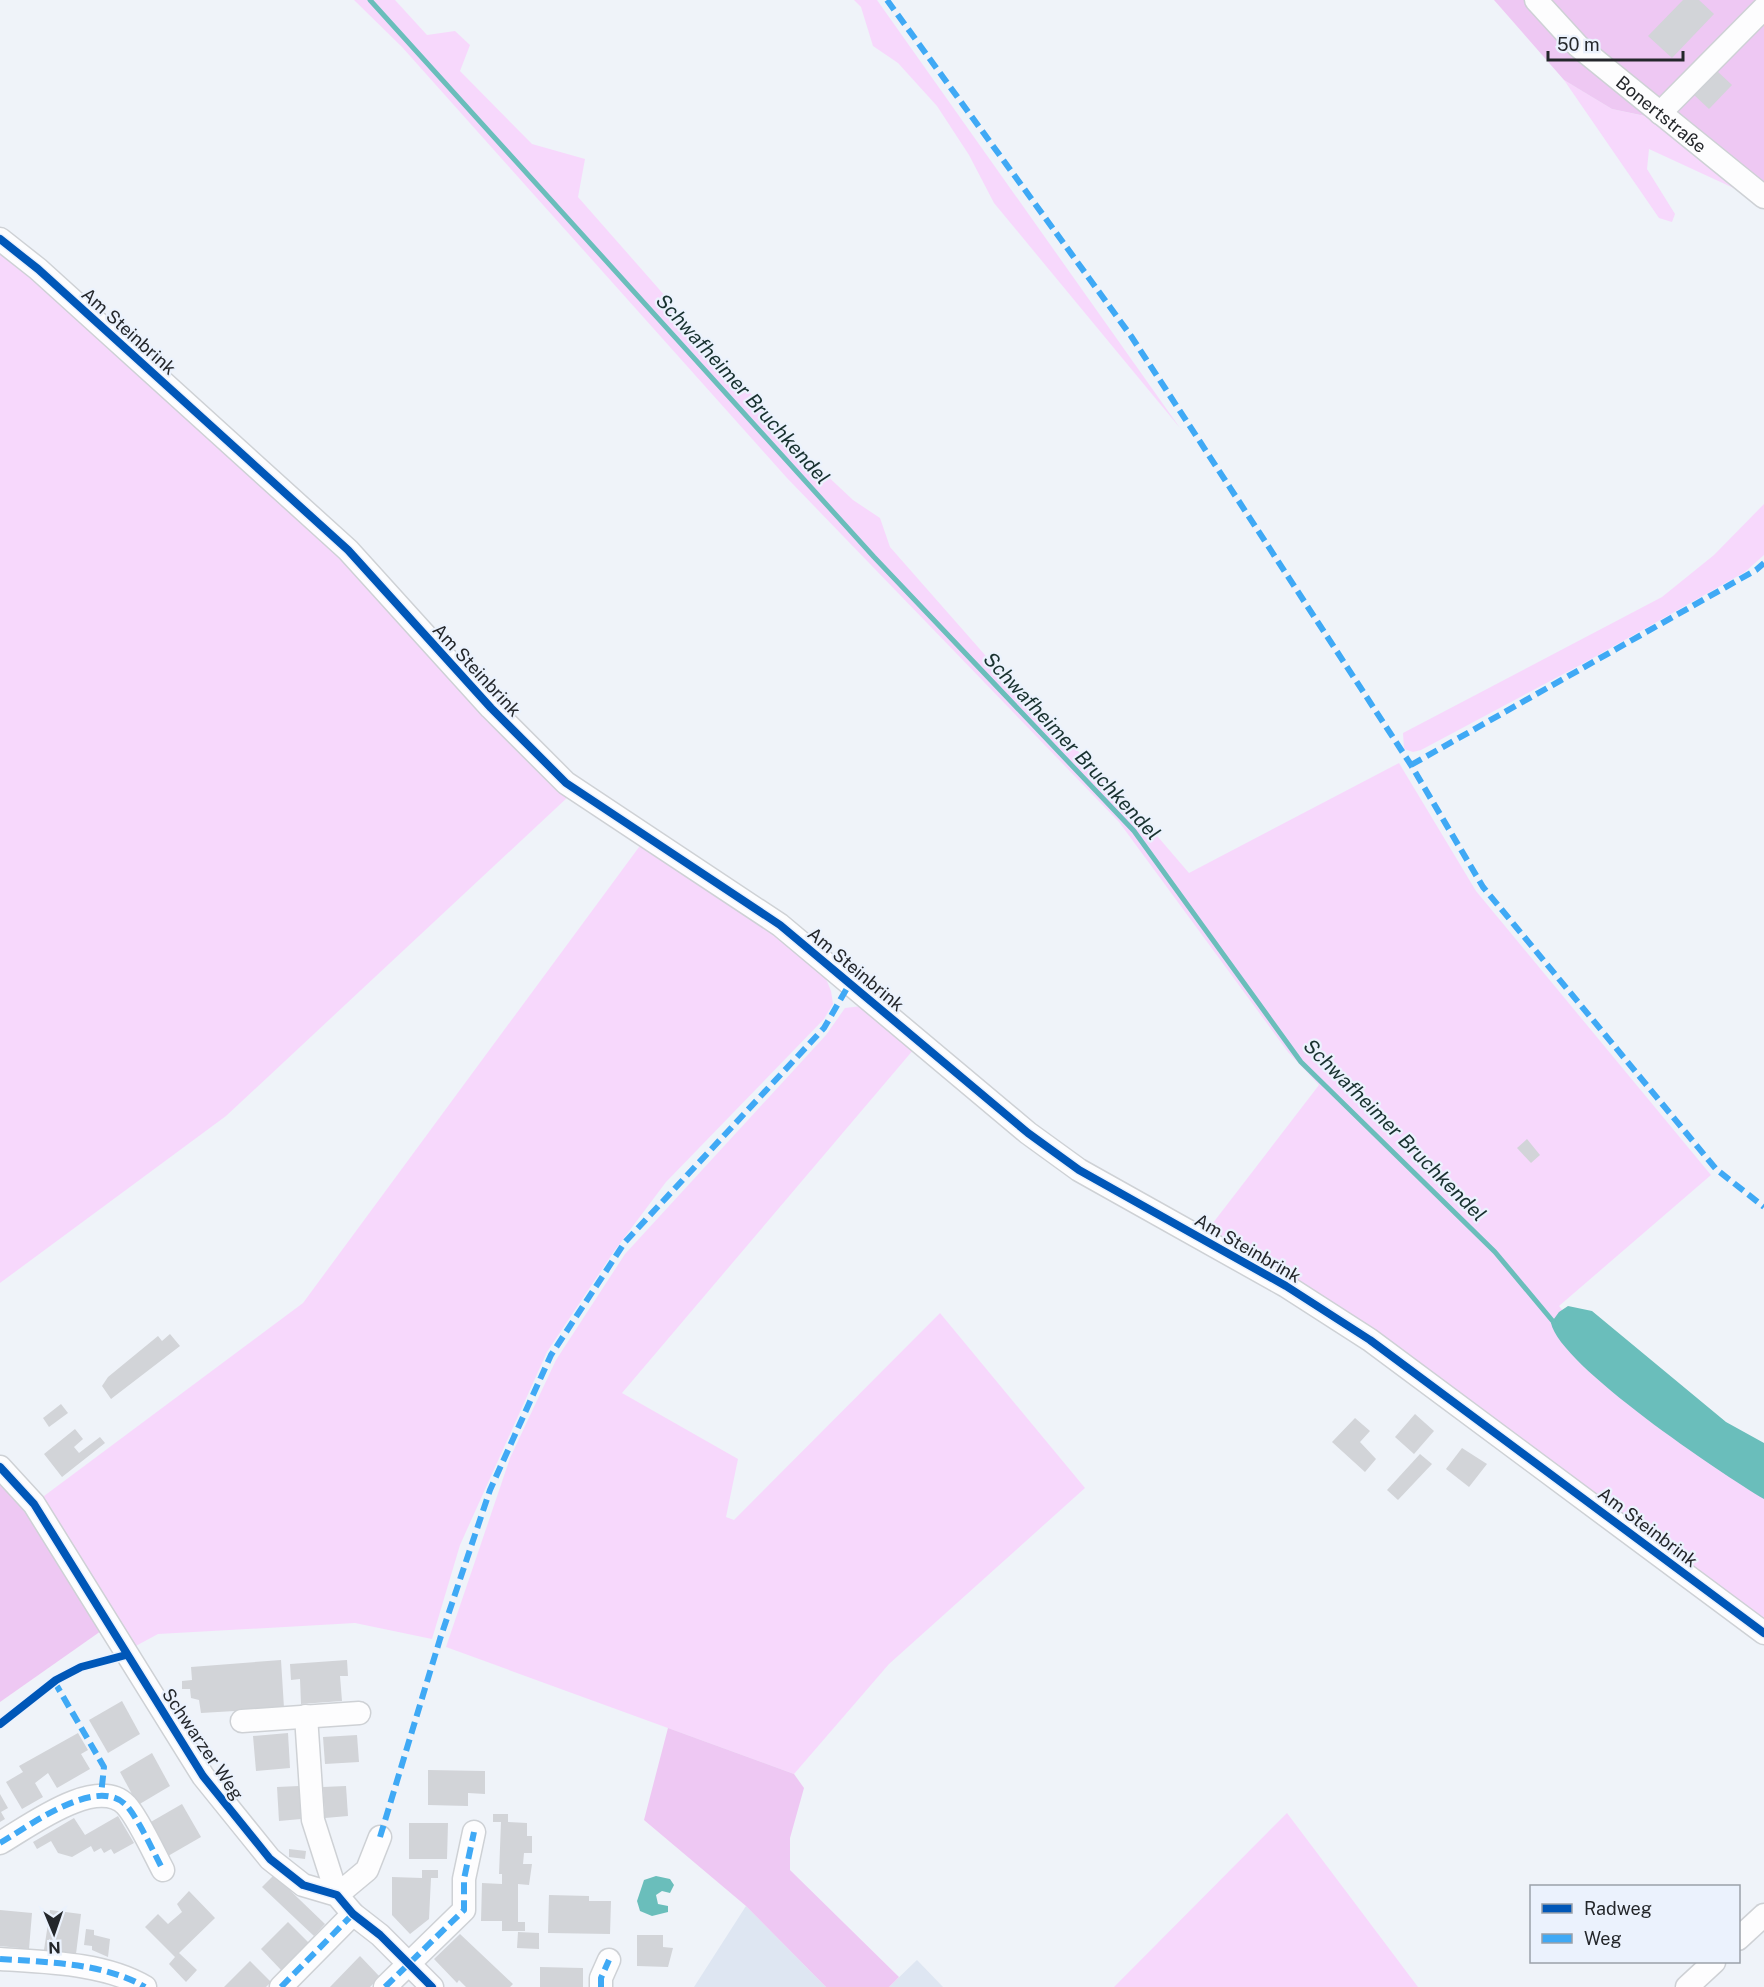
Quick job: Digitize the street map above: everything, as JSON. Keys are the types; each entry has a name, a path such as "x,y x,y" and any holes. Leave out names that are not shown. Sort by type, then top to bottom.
{"street":[{"name":"Bonertstraße","path":"1536,0 1578,46 1764,197"},
{"path":"1660,113 1764,8"},
{"name":"Am Steinbrink","path":"0,239 38,269 348,550 491,708 566,783 780,925 1028,1133 1079,1170 1286,1286 1370,1340 1764,1633"},
{"name":"Schwarzer Weg","path":"0,1467 34,1504 203,1776 234,1816 270,1859 303,1885 337,1895"},
{"path":"242,1721 359,1713"},
{"path":"306,1716 313,1820 337,1895 353,1914 409,1962 432,1987"},
{"path":"0,1843 72,1801 101,1795 125,1804 163,1870"},
{"path":"385,1987 464,1910 465,1879 474,1832"},
{"path":"337,1895 367,1870 380,1837"},
{"path":"281,1987 353,1914"},
{"path":"1740,1937 1764,1915"},
{"path":"0,1959 92,1969 134,1980 146,1987"},
{"path":"601,1987 601,1978 609,1960"},
{"path":"1688,1987 1713,1963"}],"shaded area":[{"path":"354,0 395,0 427,35 455,31 470,45 460,71 532,144 585,159 578,197 805,455 853,500 880,518 890,547 985,655 1134,809 1189,873 1399,763 1476,891 1711,1175 1559,1306 1608,1361 1764,1477 1764,1624 1206,1232 1319,1085 1288,1052 1119,822 787,478 402,47"},
{"path":"854,0 877,0 1180,428 994,203 969,155 937,106 898,63 873,46 861,7"},
{"path":"1494,0 1764,0 1764,189 1650,117 1612,109 1564,80"},
{"path":"1564,80 1612,109 1649,117 1740,191 1649,149 1647,169 1675,214 1672,222 1659,218"},
{"path":"0,250 39,277 340,559 569,796 226,1116 0,1283"},
{"path":"1764,504 1764,555 1745,572 1584,663 1421,750 1413,752 1404,749 1403,733 1662,597 1714,555"},
{"path":"642,843 820,964 831,991 833,1004 824,1019 666,1182 615,1250 547,1352 460,1545 432,1639 355,1623 158,1634 132,1648 40,1499 303,1303"},
{"path":"862,1006 914,1049 622,1393 738,1459 726,1517 734,1520 940,1313 1085,1488 889,1664 794,1774 446,1647 510,1458 556,1360 625,1254 826,1035 845,1008"},
{"path":"0,1478 26,1507 101,1631 0,1702"},
{"path":"668,1728 794,1774 804,1788 790,1838 790,1870 899,1977 889,1987 826,1987 746,1906 644,1820"},
{"path":"1287,1813 1418,1987 1114,1987"},
{"path":"746,1906 826,1987 694,1987"},
{"path":"917,1960 943,1987 889,1987"}],"water":[{"path":"1568,1306 1592,1311 1726,1422 1764,1443 1764,1499 1645,1418 1582,1365 1561,1342 1551,1323 1559,1312"},
{"path":"656,1876 670,1879 674,1885 670,1893 662,1891 656,1895 658,1904 668,1906 668,1912 652,1916 640,1911 637,1901 644,1880"}],"building":[{"path":"1683,0 1699,0 1714,14 1672,58 1648,36"},
{"path":"1716,70 1732,85 1709,109 1692,93"},
{"path":"1527,1139 1540,1155 1531,1163 1517,1148"},
{"path":"170,1334 180,1346 111,1399 102,1386 108,1377 158,1336 162,1341"},
{"path":"61,1404 68,1413 49,1427 43,1418"},
{"path":"1415,1414 1434,1431 1414,1454 1395,1437"},
{"path":"1355,1418 1370,1431 1360,1442 1376,1459 1365,1472 1332,1442"},
{"path":"75,1429 83,1439 74,1447 79,1453 100,1437 105,1443 62,1477 44,1454"},
{"path":"1462,1448 1487,1464 1469,1487 1446,1469"},
{"path":"1420,1454 1432,1464 1398,1500 1387,1490"},
{"path":"281,1660 284,1708 201,1713 199,1700 191,1698 190,1689 182,1689 182,1681 192,1680 191,1667"},
{"path":"347,1660 348,1676 340,1676 342,1701 301,1704 300,1679 291,1680 290,1664"},
{"path":"122,1701 140,1734 108,1753 89,1720"},
{"path":"78,1733 88,1750 81,1754 90,1769 57,1788 48,1773 35,1783 43,1797 22,1809 6,1782 23,1772 19,1766"},
{"path":"288,1733 290,1768 256,1771 253,1736"},
{"path":"357,1735 359,1762 325,1764 323,1737"},
{"path":"152,1753 170,1786 138,1805 120,1772"},
{"path":"428,1770 485,1771 485,1794 468,1793 468,1806 428,1805"},
{"path":"299,1786 301,1819 279,1821 277,1787"},
{"path":"346,1786 348,1816 325,1818 323,1787"},
{"path":"0,1794 8,1808 1,1812 5,1819 0,1822"},
{"path":"182,1804 201,1837 168,1856 149,1823"},
{"path":"493,1814 508,1814 508,1822 527,1823 527,1836 532,1836 532,1853 524,1853 523,1864 532,1864 529,1885 518,1884 518,1922 525,1922 525,1931 502,1931 502,1921 481,1921 482,1883 502,1884 502,1874 499,1874 501,1822 493,1822"},
{"path":"118,1816 134,1843 114,1854 111,1849 104,1853 101,1848 94,1852 91,1846 72,1857 58,1853 51,1841 37,1849 33,1842 74,1818 85,1835"},
{"path":"409,1823 448,1823 447,1859 409,1859"},
{"path":"289,1849 306,1851 305,1859 289,1857"},
{"path":"422,1870 438,1870 438,1878 431,1878 429,1919 410,1934 392,1915 392,1877 422,1878"},
{"path":"274,1875 325,1924 314,1936 262,1887"},
{"path":"189,1891 215,1918 179,1953 197,1970 186,1982 169,1964 175,1957 145,1927 158,1914 168,1924 182,1912 177,1904"},
{"path":"549,1895 589,1896 589,1901 611,1901 610,1934 548,1933"},
{"path":"0,1910 32,1913 29,1949 0,1946"},
{"path":"50,1910 81,1914 76,1954 44,1950"},
{"path":"288,1922 309,1943 282,1971 261,1949"},
{"path":"86,1929 94,1930 94,1935 110,1939 108,1957 92,1950 92,1946 84,1945"},
{"path":"518,1932 539,1933 539,1949 517,1948"},
{"path":"460,1934 513,1984 510,1987 466,1987 459,1980 457,1983 434,1959"},
{"path":"637,1935 663,1935 663,1947 673,1948 668,1967 637,1966"},
{"path":"360,1956 380,1977 370,1987 330,1987"},
{"path":"250,1961 271,1982 266,1987 224,1987"},
{"path":"540,1967 583,1968 583,1987 540,1987"}],"waterway":[{"name":"Schwafheimer Bruchkendel","path":"370,0 874,557 1134,831 1301,1062 1495,1252 1556,1325"}],"marked path":[{"path":"887,0 1131,336 1411,765 1483,887 1716,1169 1764,1207"},
{"path":"1411,765 1756,570 1764,563"},
{"path":"380,1837 440,1639 490,1490 551,1355 625,1242 824,1028 850,983"},
{"path":"54,1681 104,1767 101,1795"},
{"path":"0,1843 62,1807 98,1796 113,1797 131,1811 163,1870"},
{"path":"385,1987 464,1910 464,1879 474,1832"},
{"path":"281,1987 353,1914"},
{"path":"0,1959 94,1968 129,1979 145,1987"},
{"path":"601,1987 601,1978 609,1960"}],"cycle path":[{"path":"0,239 38,269 348,550 491,708 566,783 780,925 1028,1133 1079,1170 1286,1286 1370,1340 1764,1633"},
{"path":"0,1467 34,1504 203,1776 270,1859 303,1885 337,1895 353,1914 380,1935 432,1987"},
{"path":"0,1724 56,1680 81,1667 126,1655"}]}
